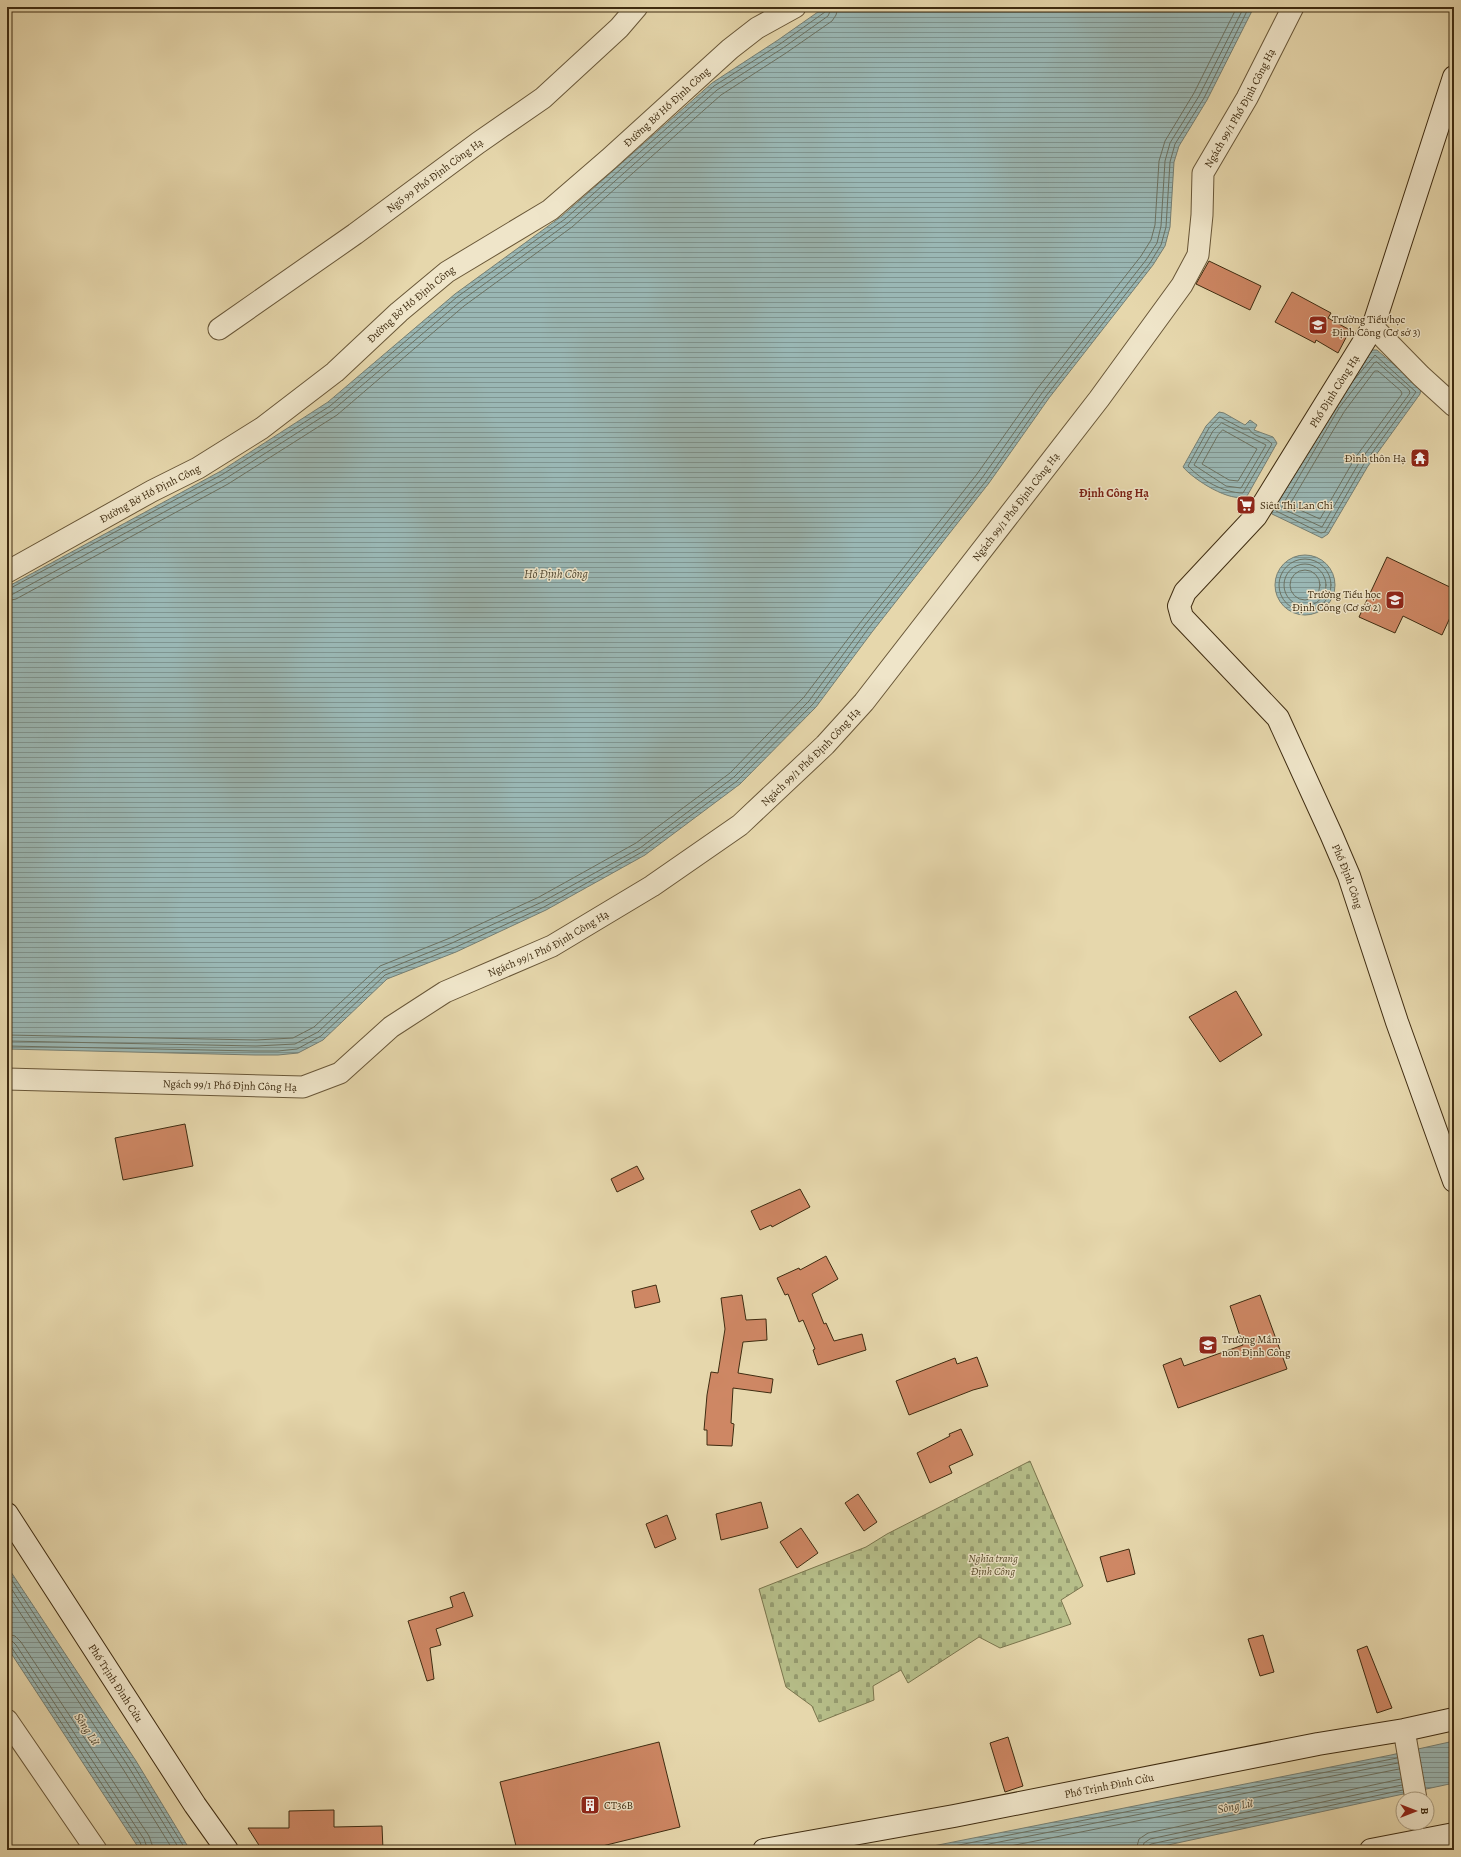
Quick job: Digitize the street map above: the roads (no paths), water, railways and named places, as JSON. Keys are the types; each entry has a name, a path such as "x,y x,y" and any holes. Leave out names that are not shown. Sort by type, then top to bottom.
{"street":[{"name":"Ngõ 99 Phố Định Công Hạ","path":"219,329 355,234 478,143 543,98 618,28 637,7"},
{"name":"Đường Bờ Hồ Định Công","path":"7,572 152,491 198,468 262,428 334,372 399,312 447,272 550,210 609,159 730,49 757,28 795,7"},
{"name":"Ngách 99/1 Phố Định Công Hạ","path":"7,1079 303,1087 340,1073 391,1027 445,992 552,946 652,886 740,825 825,745 864,702 1098,399 1182,285 1198,255 1202,214 1203,173 1247,98 1293,7"},
{"name":"Phố Định Công Hạ","path":"1179,606 1185,592 1256,516 1373,327 1454,77"},
{"path":"1373,327 1421,376 1454,406"},
{"name":"Phố Định Công","path":"1179,606 1182,616 1196,633 1278,718 1349,876 1397,1022 1454,1181"},
{"name":"Phố Trịnh Đình Cửu","path":"7,1514 195,1805 227,1850"},
{"name":"Phố Trịnh Đình Cửu","path":"764,1850 970,1814 1318,1744 1405,1738 1454,1719"},
{"path":"7,1720 96,1850"},
{"path":"1405,1738 1415,1791"},
{"path":"1371,1850 1423,1831 1454,1834"}],"water":[{"name":"Hồ Định Công","path":"825,7 1254,7 1207,100 1179,146 1174,162 1170,227 1165,246 1153,265 1049,398 989,483 872,632 816,707 740,784 645,855 546,910 456,952 387,979 323,1040 298,1053 255,1055 7,1049 7,587 221,471 328,402 455,294 562,216 712,83"},
{"path":"1372,350 1377,350 1421,388 1420,394 1368,466 1328,534 1322,538 1272,514 1270,508 1332,403"},
{"path":"1219,412 1224,413 1245,425 1250,420 1257,425 1254,430 1273,437 1277,443 1247,496 1240,498 1222,494 1203,484 1183,467 1206,426"},
{"path":"1305,555 1321,560 1326,564 1330,569 1335,585 1330,601 1326,606 1321,610 1305,615 1289,610 1284,606 1280,601 1275,585 1280,569 1284,564 1289,560"},
{"name":"Sông Lừ","path":"7,1566 136,1761 190,1850 140,1850 7,1647"},
{"name":"Sông Lừ","path":"1454,1741 1454,1783 1417,1791 1395,1791 1395,1796 1141,1850 913,1850 1391,1755"}],"place":[{"name":"Trường Tiểu học Định Công (Cơ sở 3)","path":"1318,325"},
{"name":"Đình thôn Hạ","path":"1420,458"},
{"name":"Siêu Thị Lan Chi","path":"1246,505"},
{"name":"Trường Tiểu học Định Công (Cơ sở 2)","path":"1395,600"},
{"name":"Trường Mầm non Định Công","path":"1208,1345"},
{"name":"CT36B","path":"590,1805"}],"district":[{"name":"Định Công Hạ","path":"1114,493"}],"park label":[{"name":"Nghĩa trang Định Công","path":"993,1564"}]}
